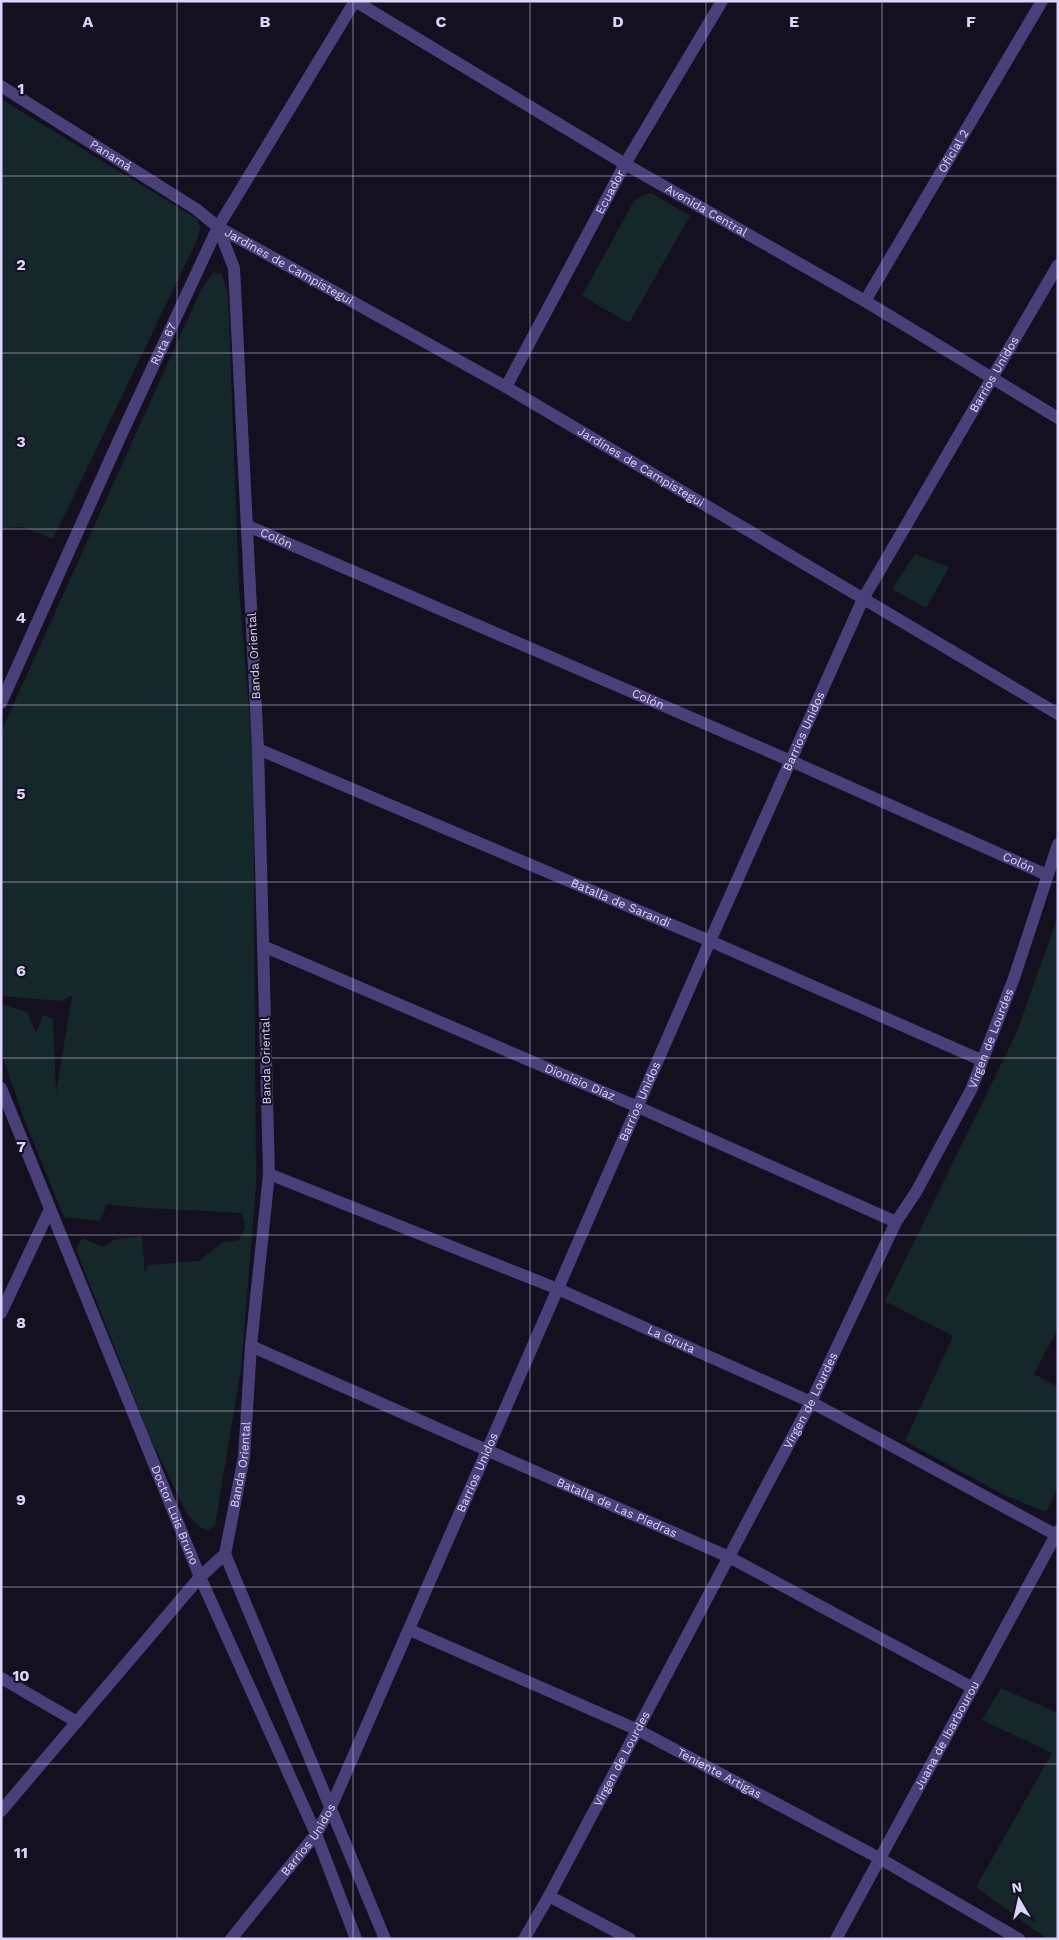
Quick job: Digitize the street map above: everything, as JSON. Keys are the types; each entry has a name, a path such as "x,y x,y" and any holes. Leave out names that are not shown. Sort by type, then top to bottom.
{"street":[{"name":"Avenida Central","path":"355,1 625,164 865,301 1058,418"},
{"name":"Ruta 67","path":"1,703 122,433 218,227 355,1"},
{"name":"Ecuador","path":"506,387 625,164 722,1"},
{"name":"Oficial 2","path":"865,301 1042,1"},
{"name":"Panamá","path":"1,86 196,209 218,227"},
{"name":"Jardines de Campistegui","path":"218,227 506,387 1058,714"},
{"name":"Banda Oriental","path":"218,227 234,268 248,526 258,749 269,1174 252,1346 244,1457 225,1554"},
{"name":"Barrios Unidos","path":"231,1939 316,1834 332,1807 710,941 863,599 1058,265"},
{"name":"Colón","path":"248,526 792,761 1047,875"},
{"name":"Batalla de Sarandí","path":"258,749 710,941 981,1060"},
{"name":"Virgen de Lourdes","path":"524,1939 638,1730 811,1402 896,1222 916,1192 971,1090 1014,978 1058,844"},
{"name":"Dionisio Díaz","path":"264,946 896,1222"},
{"name":"Doctor Luis Bruno","path":"1,1088 200,1577 316,1834 356,1939"},
{"name":"La Gruta","path":"269,1174 558,1290 811,1402 1057,1534"},
{"path":"1,1313 50,1208"},
{"name":"Batalla de Las Piedras","path":"252,1346 730,1557 973,1688"},
{"name":"Juana de Ibarbourou","path":"836,1939 1057,1534"},
{"path":"1,1811 200,1577 225,1554 332,1807 385,1939"},
{"name":"Teniente Artigas","path":"410,1630 638,1730 879,1858 1019,1939"},
{"path":"1,1678 77,1722"},
{"path":"549,1896 630,1939"}],"green space":[{"path":"1,99 197,219 200,228 197,240 53,539 23,527 1,528"},
{"path":"651,193 690,216 629,323 582,296 634,201 643,195"},
{"path":"213,272 222,274 228,295 239,588 253,759 256,1185 241,1370 215,1525 208,1530 200,1527 187,1514 149,1435 76,1249 82,1238 103,1247 113,1240 142,1236 145,1274 147,1265 199,1261 223,1242 239,1240 245,1228 242,1213 107,1204 100,1221 64,1217 24,1119 1,1052 1,1004 27,1012 36,1033 43,1015 53,1018 56,1093 72,996 60,1001 1,996 1,732 201,290"},
{"path":"915,554 949,567 926,608 892,589"},
{"path":"1058,916 1058,1328 1034,1374 1058,1387 1058,1487 1046,1512 1004,1495 905,1441 953,1336 885,1301 1016,1034"},
{"path":"1001,1688 1058,1713 1058,1939 1047,1939 976,1887 1052,1753 982,1720"}]}
